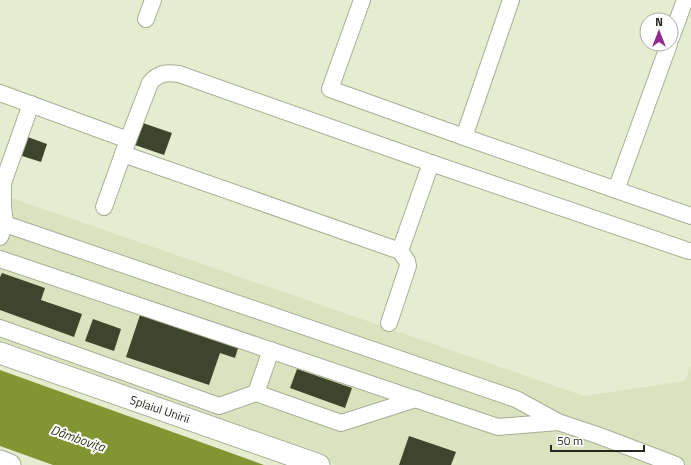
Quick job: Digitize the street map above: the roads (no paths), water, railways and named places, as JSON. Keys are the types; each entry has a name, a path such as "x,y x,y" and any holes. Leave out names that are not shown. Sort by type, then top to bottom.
{"main road":[{"name":"Splaiul Unirii","path":"0,353 319,465"},
{"path":"0,461 10,465"}],"lane":[{"path":"146,19 152,0"},
{"path":"362,0 330,89 691,216"},
{"path":"464,137 511,0"},
{"path":"679,16 685,0"},
{"path":"616,190 666,52"},
{"path":"104,207 150,83 154,78 161,74 170,72 689,250"},
{"path":"0,93 31,104 126,147 400,250 407,261 408,266 389,323"},
{"path":"31,104 3,183 2,231 516,399 558,422 597,434 676,465"},
{"path":"400,250 431,162"},
{"path":"0,259 498,427 558,422"},
{"path":"0,328 219,406 256,393 341,423 416,399"},
{"path":"256,393 271,350"}],"water":[{"name":"Dâmbovița","path":"0,370 264,465 53,465 0,446"}]}
